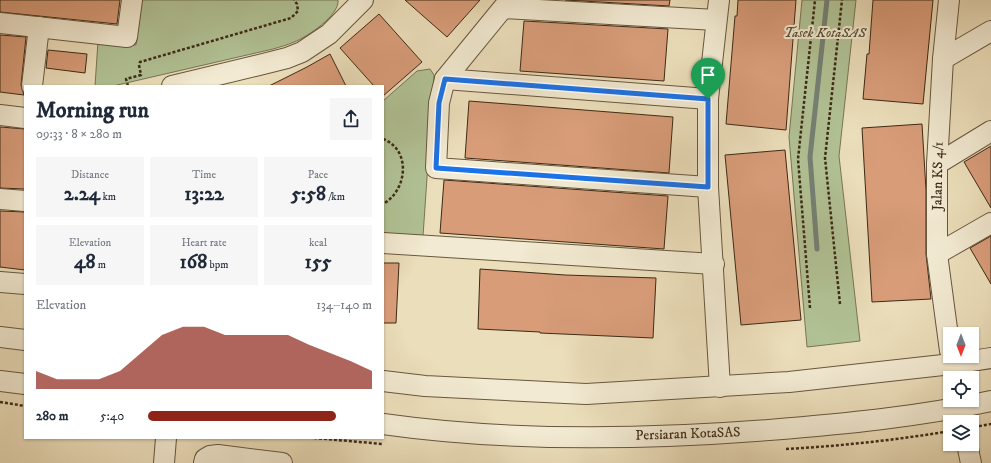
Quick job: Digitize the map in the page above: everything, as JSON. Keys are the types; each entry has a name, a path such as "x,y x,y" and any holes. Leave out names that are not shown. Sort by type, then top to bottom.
{"street":[{"path":"0,22 127,36 132,0"},
{"path":"176,85 287,58 302,52 329,34 363,0"},
{"path":"719,0 708,99 708,187 714,264 720,387"},
{"name":"Jalan KS 4/1","path":"947,327 937,254 937,164 943,59 949,0"},
{"path":"708,187 436,168 439,103 445,79 503,8 716,20"},
{"path":"32,85 39,27"},
{"path":"943,59 991,31"},
{"path":"445,79 708,99"},
{"path":"0,115 24,118"},
{"path":"937,164 991,131"},
{"path":"0,199 24,202"},
{"path":"937,254 991,223"},
{"path":"384,243 714,264"},
{"path":"0,282 24,284"},
{"path":"0,337 24,340"},
{"path":"384,381 425,386 586,394 789,382 943,358"},
{"path":"979,358 991,358"},
{"path":"0,381 24,384"},
{"name":"Persiaran KotaSAS","path":"961,415 991,401"},
{"name":"Persiaran KotaSAS","path":"384,424 533,437 699,436 943,416"},
{"path":"164,463 166,439"},
{"path":"968,451 971,463"},
{"path":"204,463 205,459 210,456 218,455 282,463"}],"path":[{"path":"128,85 126,79 141,75 139,65 140,62 291,18 298,11 297,4 294,0"},
{"path":"810,308 798,159 816,0"},
{"path":"840,304 825,158 842,0"},
{"path":"384,139 390,142 398,151 402,160 404,172 402,183 397,192 390,200 384,203"},
{"path":"0,402 24,406"},
{"path":"979,426 991,424"}],"green space":[{"path":"141,0 338,0 334,12 322,25 289,44 117,85 95,85 98,41 136,45"},
{"name":"Tasek KotaSAS","path":"802,0 856,0 839,156 860,341 807,347 789,137"},
{"path":"430,69 434,75 423,236 384,233 384,100 417,71"}],"building":[{"path":"0,0 120,0 117,24 0,12"},
{"path":"405,0 480,0 447,37"},
{"path":"565,0 670,0 669,6"},
{"path":"738,0 796,0 786,130 726,124 735,16 737,16"},
{"path":"873,0 933,0 923,104 863,99 867,54 869,54"},
{"path":"379,14 422,62 384,95 384,85 373,85 340,48"},
{"path":"524,21 668,29 664,81 520,71"},
{"path":"0,35 26,37 21,85 24,95 0,92"},
{"path":"48,50 87,54 85,73 46,68"},
{"path":"330,54 346,85 271,85"},
{"path":"469,101 673,117 669,173 465,158"},
{"path":"922,124 926,190 926,254 931,299 872,302 862,128"},
{"path":"0,127 24,129 24,189 0,188"},
{"path":"991,146 991,208 964,162"},
{"path":"785,150 801,320 741,325 725,155"},
{"path":"444,180 668,196 664,249 440,233"},
{"path":"0,211 24,212 24,270 0,267"},
{"path":"991,236 991,284 970,248"},
{"path":"384,263 399,263 396,323 384,323"},
{"path":"480,269 565,275 656,278 653,338 478,329"}],"waterway":[{"path":"817,249 810,157 827,0"}],"route":[{"path":"445,79 708,99 708,187 436,168 439,103 445,79"}]}
